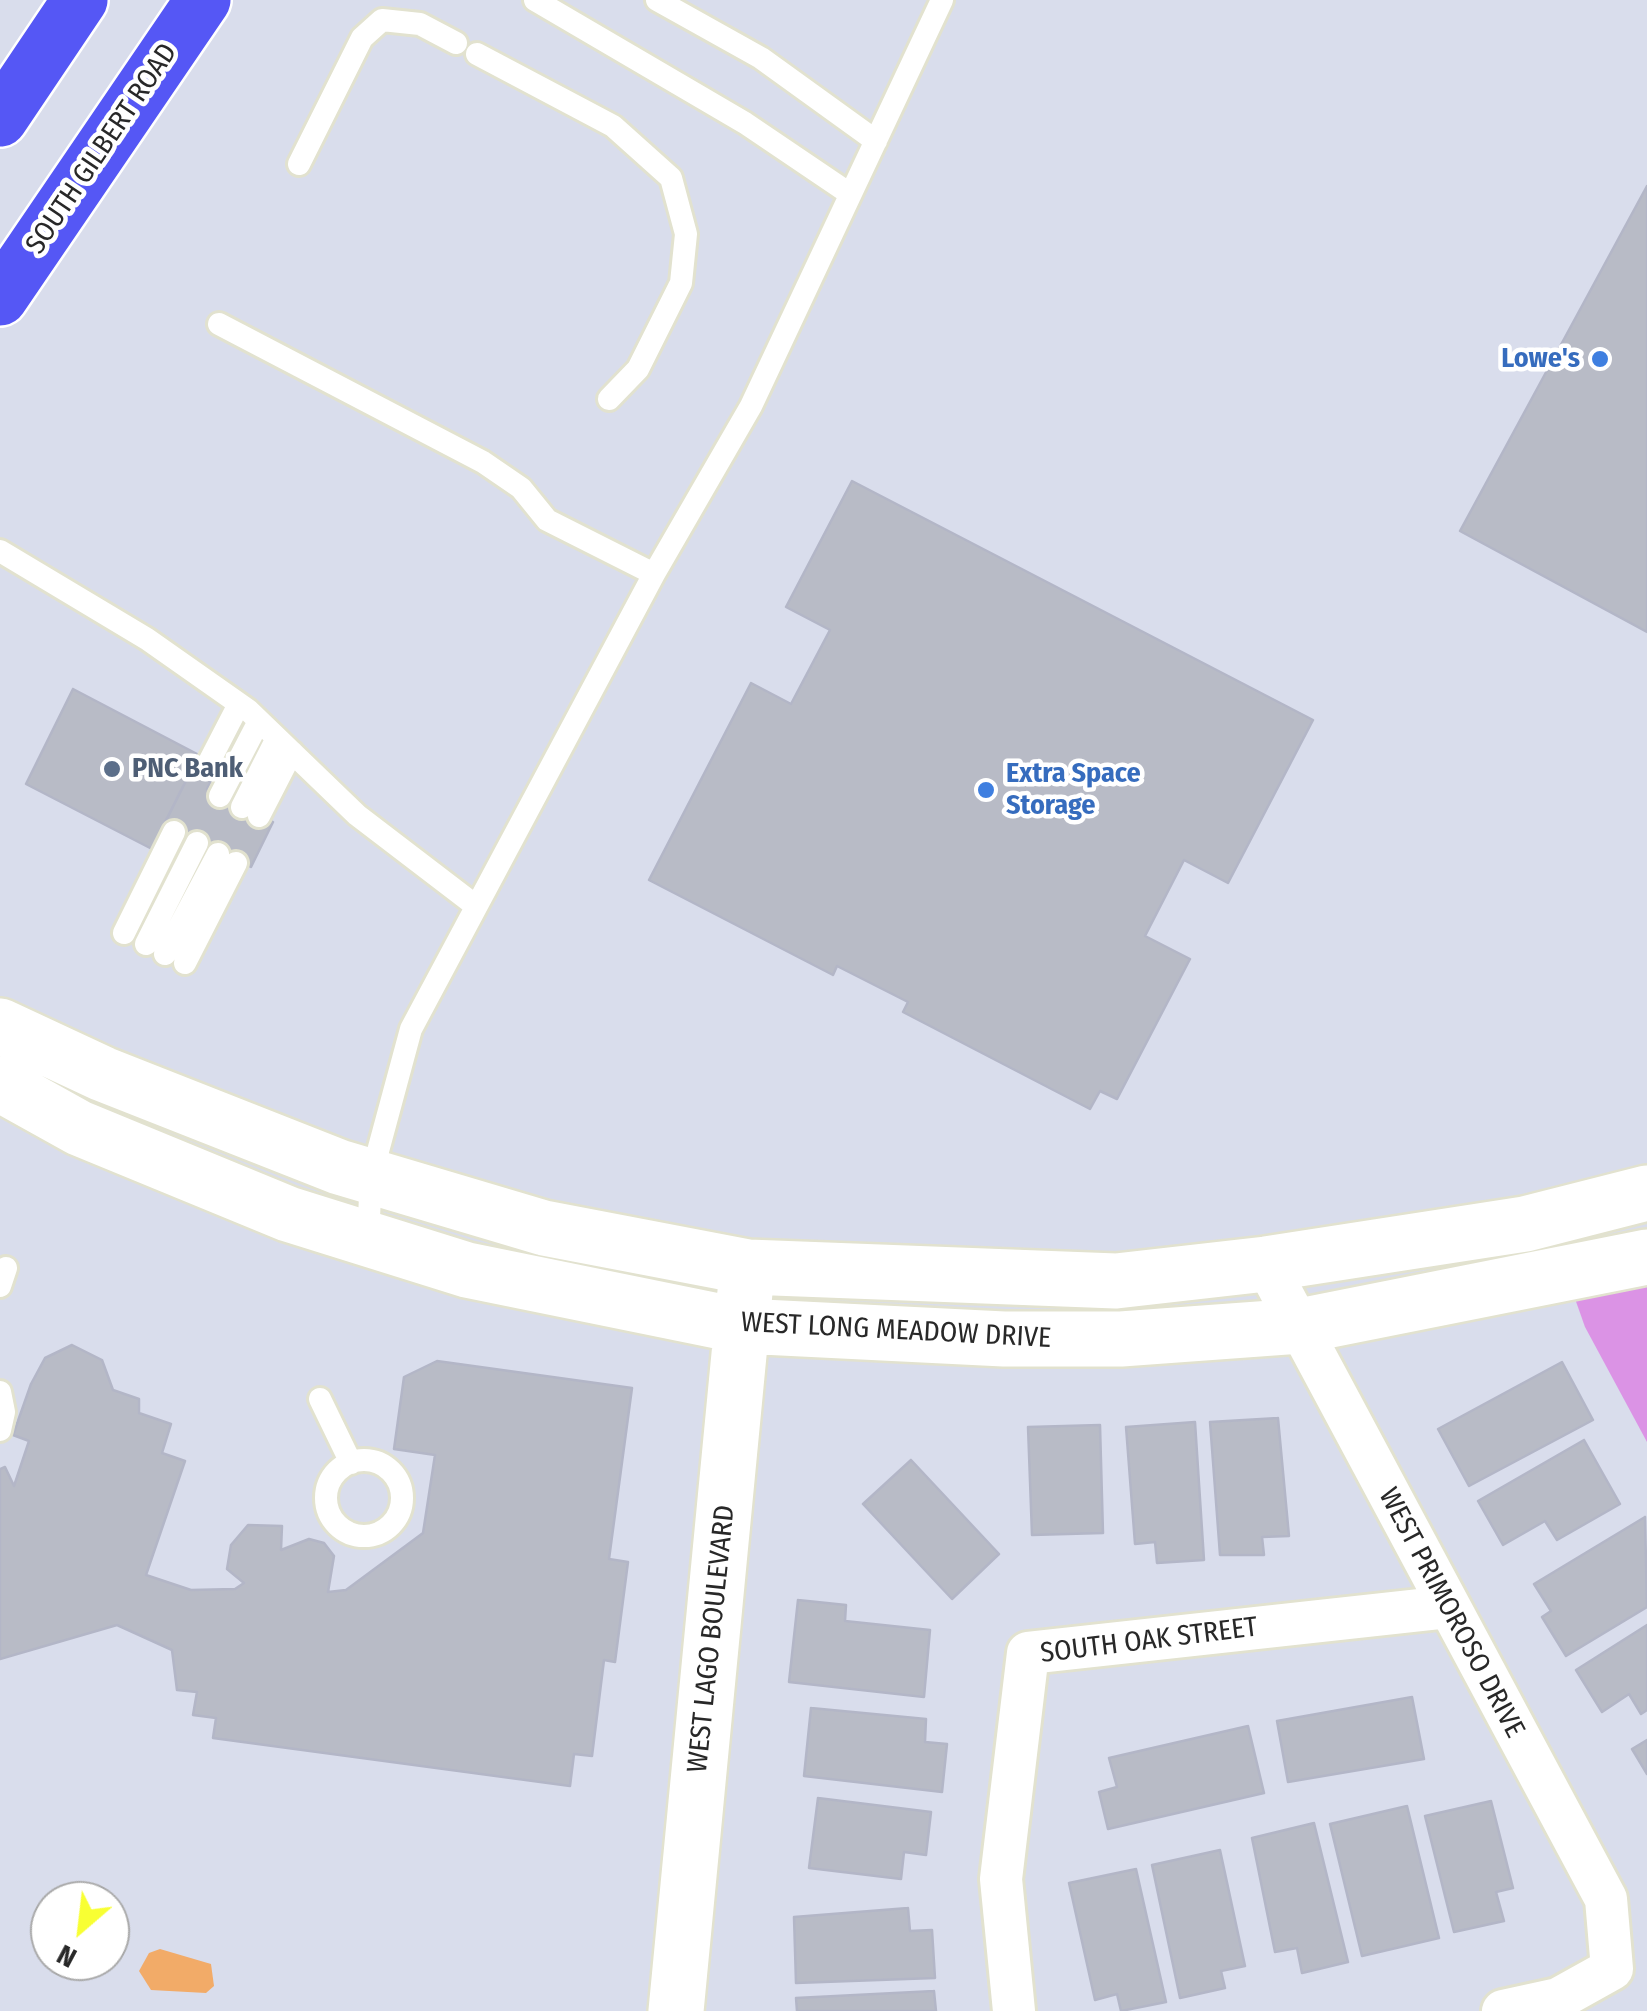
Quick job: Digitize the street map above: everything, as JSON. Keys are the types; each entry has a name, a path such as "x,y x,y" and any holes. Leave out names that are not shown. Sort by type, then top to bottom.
{"main road":[{"path":"0,119 80,0"},
{"name":"SOUTH GILBERT ROAD","path":"0,298 203,0"}],"street":[{"name":"WEST LONG MEADOW DRIVE","path":"0,1026 103,1074 371,1177 544,1228 748,1268 1116,1280 1266,1264 1526,1224 1647,1194"},
{"name":"WEST LONG MEADOW DRIVE","path":"0,1084 96,1135 288,1214 468,1270 742,1326 1102,1339 1300,1326 1647,1257"},
{"name":"WEST PRIMOROSO DRIVE","path":"1266,1264 1606,1899 1612,1968 1558,1999 1502,2011"},
{"name":"WEST LAGO BOULEVARD","path":"676,2011 748,1268"},
{"name":"SOUTH OAK STREET","path":"1014,2011 1001,1879 1028,1653 1448,1608"}],"lane":[{"path":"535,0 745,123 850,194"},
{"path":"656,0 760,58 876,141"},
{"path":"368,1237 371,1177 411,1029 654,574 751,406 942,0"},
{"path":"299,164 362,38 382,20 420,24 613,126 671,178 686,234 681,283 638,369 609,399"},
{"path":"219,324 483,462 521,488 547,520 654,574"},
{"path":"0,550 147,639 239,704 357,815 476,906"},
{"path":"208,764 239,704"},
{"path":"220,796 259,721"},
{"path":"251,812 284,745"},
{"path":"124,934 174,832"},
{"path":"196,843 166,954 227,859"},
{"path":"0,1392 4,1412 0,1430"},
{"path":"320,1398 350,1462"}],"shaded area":[{"path":"1647,1272 1647,1442 1585,1327 1573,1293"},
{"path":"160,1949 211,1964 214,1986 206,1993 151,1990 139,1971 149,1953"}],"building":[{"name":"Lowe's","path":"1647,186 1647,632 1460,531"},
{"name":"Extra Space Storage","path":"852,481 1313,720 1228,883 1184,860 1145,936 1190,959 1117,1099 1100,1091 1090,1109 903,1012 908,1002 837,966 833,975 649,880 751,683 791,704 830,630 786,607"},
{"name":"PNC Bank","path":"73,689 199,755 152,849 26,784"},
{"path":"199,755 219,765 207,789 273,822 251,867 164,824"},
{"path":"72,1345 102,1360 113,1390 139,1399 139,1413 171,1424 162,1453 185,1461 146,1575 191,1590 235,1589 244,1583 227,1569 231,1545 248,1525 282,1526 281,1550 309,1539 324,1543 334,1556 328,1592 346,1590 423,1533 435,1455 394,1449 404,1377 437,1361 632,1388 609,1559 628,1562 615,1662 604,1660 592,1756 574,1754 570,1786 213,1738 216,1718 193,1715 197,1692 177,1690 172,1650 117,1625 0,1659 0,1469 5,1467 14,1486 29,1441 13,1435 31,1384 45,1358"},
{"path":"1562,1362 1593,1420 1469,1486 1438,1429"},
{"path":"1278,1418 1289,1536 1262,1537 1264,1555 1220,1555 1210,1422"},
{"path":"1195,1422 1204,1560 1157,1563 1155,1542 1135,1544 1126,1427"},
{"path":"1100,1425 1103,1533 1032,1535 1028,1427"},
{"path":"1584,1440 1620,1504 1557,1540 1545,1521 1503,1545 1478,1501"},
{"path":"911,1460 999,1554 952,1599 863,1504"},
{"path":"1645,1517 1647,1607 1566,1656 1542,1617 1551,1611 1534,1584"},
{"path":"798,1600 846,1605 845,1621 930,1630 924,1697 789,1682"},
{"path":"1647,1625 1647,1710 1641,1714 1629,1694 1602,1712 1576,1670"},
{"path":"1412,1697 1424,1759 1288,1782 1277,1721"},
{"path":"811,1708 926,1719 925,1742 947,1744 942,1792 804,1776"},
{"path":"1248,1726 1264,1793 1108,1829 1099,1792 1117,1787 1109,1758"},
{"path":"1647,1740 1647,1774 1632,1749"},
{"path":"818,1798 931,1812 926,1855 904,1852 901,1879 809,1868"},
{"path":"1491,1801 1513,1888 1496,1892 1504,1921 1454,1932 1425,1816"},
{"path":"1407,1806 1439,1938 1362,1956 1330,1824"},
{"path":"1314,1823 1348,1962 1302,1973 1297,1948 1275,1952 1252,1838"},
{"path":"1220,1850 1245,1966 1221,1971 1225,1988 1180,1998 1152,1865"},
{"path":"1136,1869 1166,2002 1121,2011 1117,1994 1095,2000 1069,1883"},
{"path":"908,1908 910,1931 932,1930 935,1978 796,1983 794,1917"},
{"path":"934,1991 936,2011 797,2011 796,1998"}],"place":[{"name":"Lowe's","path":"1600,359"},
{"name":"PNC Bank","path":"112,769"},
{"name":"Extra Space Storage","path":"986,790"}]}
